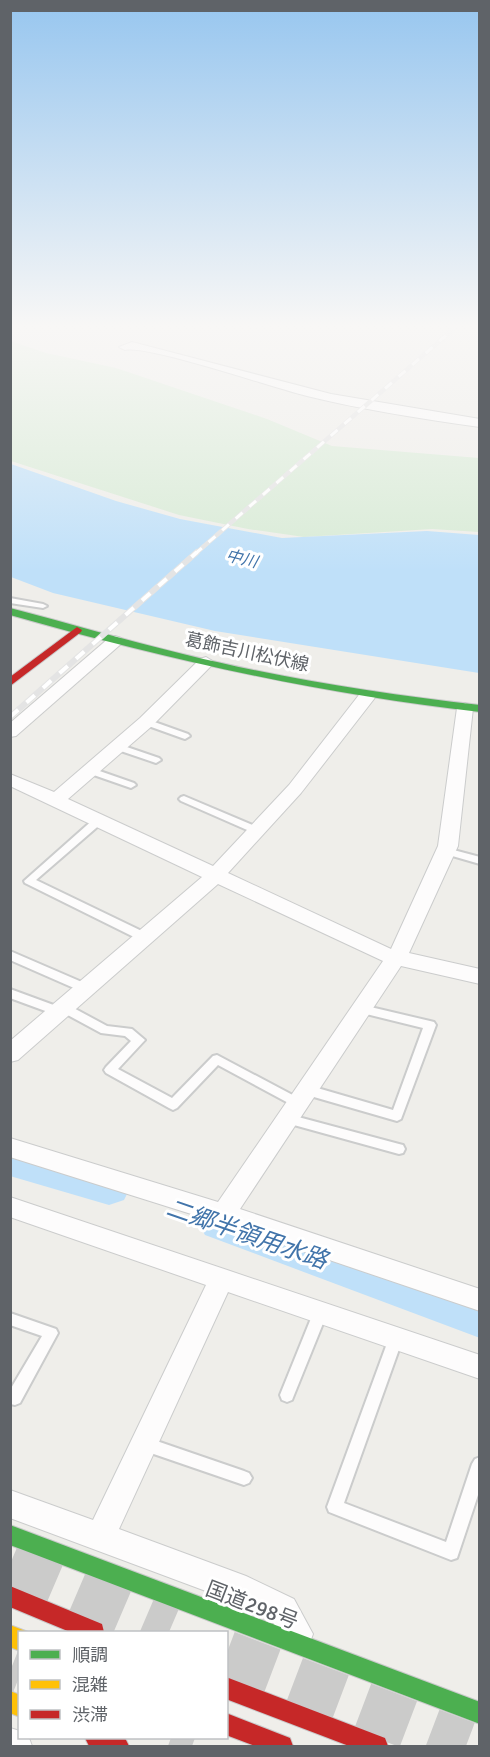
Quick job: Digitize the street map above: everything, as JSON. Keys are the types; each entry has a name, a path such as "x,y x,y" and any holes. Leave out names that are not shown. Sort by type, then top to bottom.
{"main road":[{"name":"葛飾吉川松伏線","path":"10,611 115,641 206,663 368,694 472,709"},
{"path":"10,683 77,630"},
{"name":"国道298号","path":"10,1535 480,1713"},
{"path":"10,1596 92,1631"},
{"path":"228,1689 377,1746"},
{"path":"228,1726 282,1746"},
{"path":"101,1739 118,1746"}],"street":[{"path":"383,407 480,423"},
{"path":"10,732 115,641"},
{"path":"56,800 146,722 206,663"},
{"path":"10,1054 215,876 258,831 323,756 368,694"},
{"path":"223,1214 396,959 446,851 472,709"},
{"path":"10,779 396,959 480,977"},
{"path":"10,1147 223,1214 480,1300"},
{"path":"10,1207 480,1367"},
{"path":"100,1537 222,1278"},
{"path":"10,1504 246,1591 283,1610 306,1648"},
{"path":"10,1744 16,1746"}],"lane":[{"path":"10,600 43,606"},
{"path":"146,722 184,736"},
{"path":"118,747 156,760"},
{"path":"91,771 131,785"},
{"path":"184,799 258,831"},
{"path":"99,820 29,881 146,938"},
{"path":"446,851 480,861"},
{"path":"10,955 87,989"},
{"path":"10,993 62,1010 105,1030 128,1032 140,1040 110,1070 172,1105 217,1059 298,1104 399,1149"},
{"path":"298,1104 397,1116 430,1025 362,1009"},
{"path":"287,1395 321,1311"},
{"path":"10,1319 51,1333 15,1398 10,1397"},
{"path":"396,1338 335,1507 451,1552 480,1464"},
{"path":"144,1443 244,1478"}],"green space":[{"path":"11,407 231,407 332,446 479,458 479,532 432,529 304,537 248,529 179,515 11,461"}],"water":[{"name":"中川","path":"11,464 116,501 180,519 282,538 427,531 479,535 479,673 215,631 53,593 11,577"}],"waterway":[{"name":"二郷半領用水路","path":"10,1159 109,1188"},
{"name":"二郷半領用水路","path":"220,1222 480,1318"}],"tunnel":[{"path":"10,1564 167,1631"},
{"path":"228,1656 466,1746"},
{"path":"10,1671 18,1674"},
{"path":"174,1739 192,1746"}],"railway":[{"path":"195,554 364,407"},
{"path":"10,717 197,552"}],"traffic: fast":[{"path":"10,611 184,658 243,671 360,693 480,709"},
{"path":"10,1535 480,1713"}],"traffic: slow":[{"path":"10,1636 18,1639"},
{"path":"10,1702 18,1705"}],"traffic: jam":[{"path":"10,683 77,630"},
{"path":"10,1596 92,1631"},
{"path":"228,1689 377,1746"},
{"path":"228,1725 282,1746"},
{"path":"99,1739 118,1746"}]}
